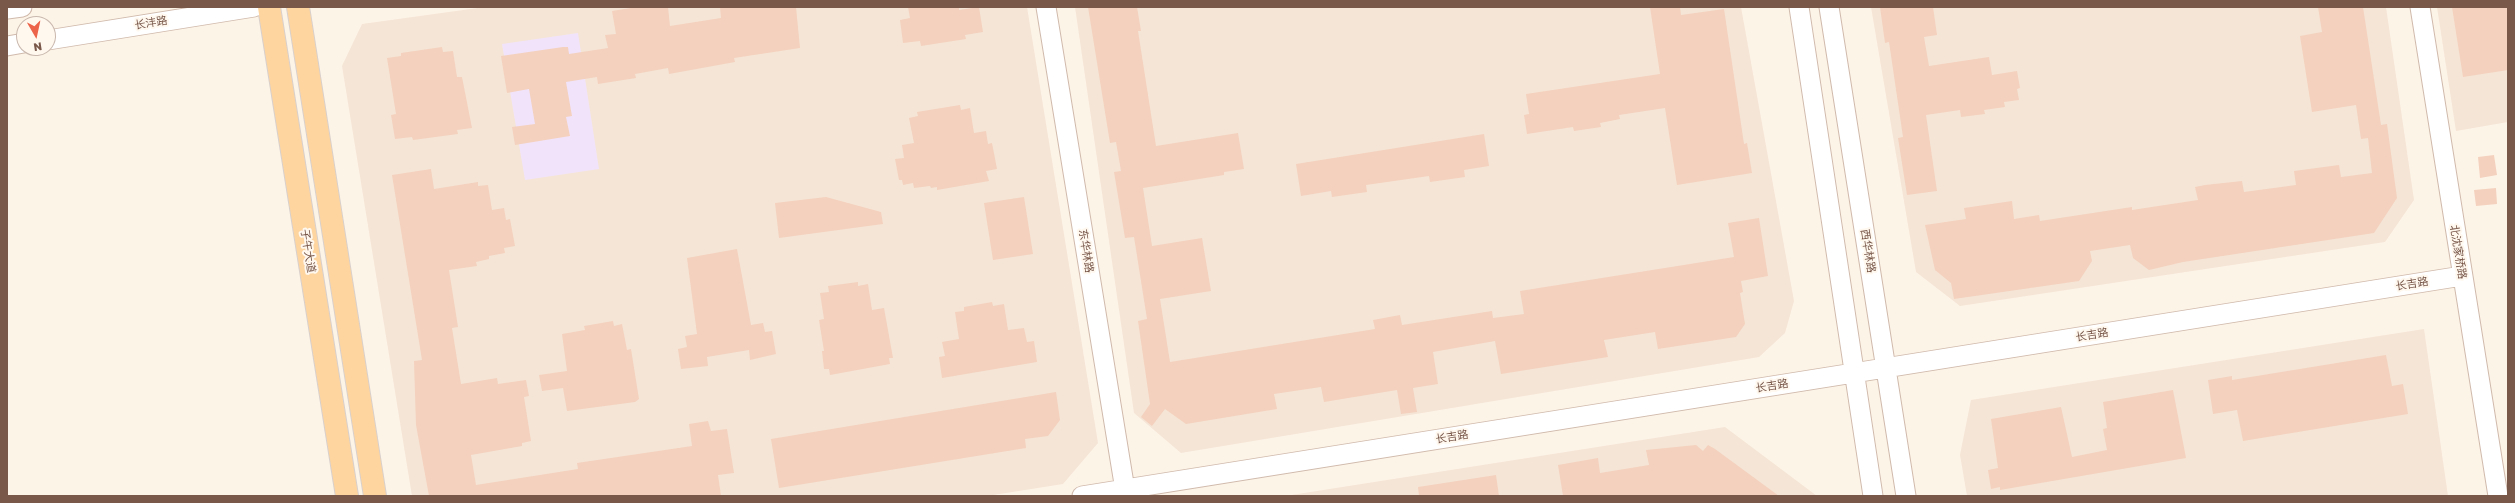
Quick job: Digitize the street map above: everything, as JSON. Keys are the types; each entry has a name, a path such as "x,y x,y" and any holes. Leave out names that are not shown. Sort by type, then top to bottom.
{"main road":[{"name":"子午大道","path":"270,7 347,496"},
{"path":"298,7 375,496"}],"street":[{"path":"7,9 22,7"},
{"name":"长沣路","path":"56,39 254,7"},
{"name":"东华林路","path":"1046,7 1125,493"},
{"path":"1799,7 1853,373 1874,496"},
{"name":"西华林路","path":"1829,7 1906,496"},
{"name":"北沈家桥路","path":"2420,7 2498,496"},
{"name":"长吉路","path":"1082,496 1125,493 1886,367 2462,276"}],"shaded area":[{"path":"485,7 1027,7 1098,443 1063,484 987,496 412,496 342,66 362,24"},
{"path":"1075,7 1741,7 1794,301 1785,333 1759,357 1181,453 1134,413"},
{"path":"1871,7 2386,7 2414,200 2385,242 1960,306 1916,272"},
{"path":"2437,7 2508,7 2508,122 2456,131"},
{"path":"578,33 599,169 525,180 502,44"},
{"path":"2424,329 2448,496 1967,496 1960,455 1971,400"},
{"path":"1725,427 1817,496 1285,496"}],"building":[{"path":"637,7 668,7 670,26 721,18 720,7 796,7 800,48 734,58 735,62 669,74 668,68 635,74 636,78 598,84 597,77 566,82 572,116 566,117 570,136 515,145 512,127 535,124 529,89 507,93 501,56 563,47 568,47 569,54 608,48 605,35 616,34 612,11"},
{"path":"908,7 959,7 959,10 979,7 983,32 965,35 966,39 921,46 920,41 903,43 900,20 910,18"},
{"path":"1088,7 1137,7 1141,31 1138,31 1156,146 1238,133 1244,169 1224,172 1224,175 1143,188 1152,246 1202,238 1211,291 1160,299 1170,362 1375,329 1373,320 1400,315 1402,325 1492,311 1493,318 1524,314 1520,291 1734,257 1728,223 1759,218 1768,276 1741,281 1743,292 1740,293 1745,324 1736,337 1658,349 1655,332 1604,340 1608,357 1501,374 1495,341 1433,352 1438,384 1413,388 1417,412 1401,414 1397,390 1324,402 1321,387 1274,394 1277,409 1186,424 1165,409 1152,426 1141,417 1150,404 1138,321 1147,319 1134,237 1125,238 1114,172 1121,171 1116,142 1110,143"},
{"path":"1650,7 1680,7 1681,15 1724,9 1744,144 1747,143 1752,173 1677,185 1665,108 1619,115 1620,119 1600,123 1601,127 1574,131 1573,127 1527,134 1524,115 1529,114 1526,94 1660,74"},
{"path":"1880,7 1933,7 1937,35 1924,37 1929,66 1989,57 1992,75 2017,71 2020,88 2017,89 2019,100 2004,102 2005,107 1984,110 1985,114 1961,117 1960,110 1926,115 1937,191 1907,195 1898,138 1903,137 1889,42 1885,43"},
{"path":"2318,7 2363,7 2381,125 2387,124 2397,198 2374,233 2183,262 2149,270 2133,258 2130,245 2090,251 2092,261 2079,281 1954,299 1951,283 1935,270 1925,225 1966,219 1964,208 2012,201 2014,219 2039,215 2040,221 2132,207 2132,210 2198,200 2195,187 2205,185 2242,181 2244,192 2296,185 2294,171 2339,165 2341,177 2372,173 2368,138 2361,139 2356,105 2312,112 2300,36 2322,32"},
{"path":"2452,7 2508,7 2508,70 2463,77"},
{"path":"442,47 443,52 453,51 457,77 462,77 472,128 457,130 458,134 413,140 412,137 395,139 391,115 396,114 387,58 401,56 401,53"},
{"path":"960,105 961,110 970,108 974,133 986,131 988,144 992,143 997,169 986,171 989,181 937,190 937,187 931,188 930,186 914,188 913,183 903,185 902,180 899,180 895,159 904,158 902,145 914,143 909,118 918,116 917,112"},
{"path":"1484,134 1489,166 1464,170 1465,177 1430,182 1429,176 1366,185 1367,192 1332,197 1331,191 1301,196 1296,164"},
{"path":"2494,155 2497,175 2480,178 2478,157"},
{"path":"431,169 434,189 478,182 478,186 488,185 492,210 504,208 506,220 510,219 515,246 504,248 505,253 489,256 489,259 476,262 477,266 449,270 458,327 452,328 461,384 497,378 498,384 526,380 529,396 524,397 531,441 522,443 522,446 471,455 476,485 578,469 577,463 692,446 689,424 708,421 711,431 727,429 734,473 718,475 721,496 429,496 416,425 414,361 422,360 392,175"},
{"path":"2496,188 2497,204 2476,206 2474,190"},
{"path":"826,197 881,212 883,224 779,238 775,203"},
{"path":"1024,197 1033,254 993,260 984,203"},
{"path":"737,249 751,325 763,323 765,332 772,331 776,354 750,360 749,350 707,357 708,366 681,369 678,349 687,347 685,336 697,334 687,258"},
{"path":"858,282 858,286 868,284 872,310 884,308 893,358 889,358 890,364 830,375 829,369 824,369 822,351 824,351 819,320 824,319 820,293 829,292 828,286"},
{"path":"992,302 993,306 1004,304 1008,330 1024,328 1027,342 1034,341 1037,362 942,378 939,357 945,356 942,342 959,339 955,312 964,311 964,307"},
{"path":"613,321 614,326 622,324 627,350 631,349 639,399 635,402 567,411 563,388 542,391 539,375 567,371 562,334 585,330 584,326"},
{"path":"2386,355 2392,386 2403,384 2408,414 2243,441 2237,410 2213,414 2208,380 2232,376 2232,380"},
{"path":"2173,390 2186,458 2000,490 2000,487 1991,489 1988,470 1998,468 1991,419 2061,407 2072,457 2107,450 2103,429 2107,428 2103,402"},
{"path":"1056,392 1060,420 1048,436 1025,439 1026,448 779,488 771,439"},
{"path":"1696,445 1703,451 1708,445 1715,449 1779,496 1563,496 1558,465 1598,458 1600,473 1649,465 1646,450"},
{"path":"1496,475 1499,496 1419,496 1418,487"}]}
